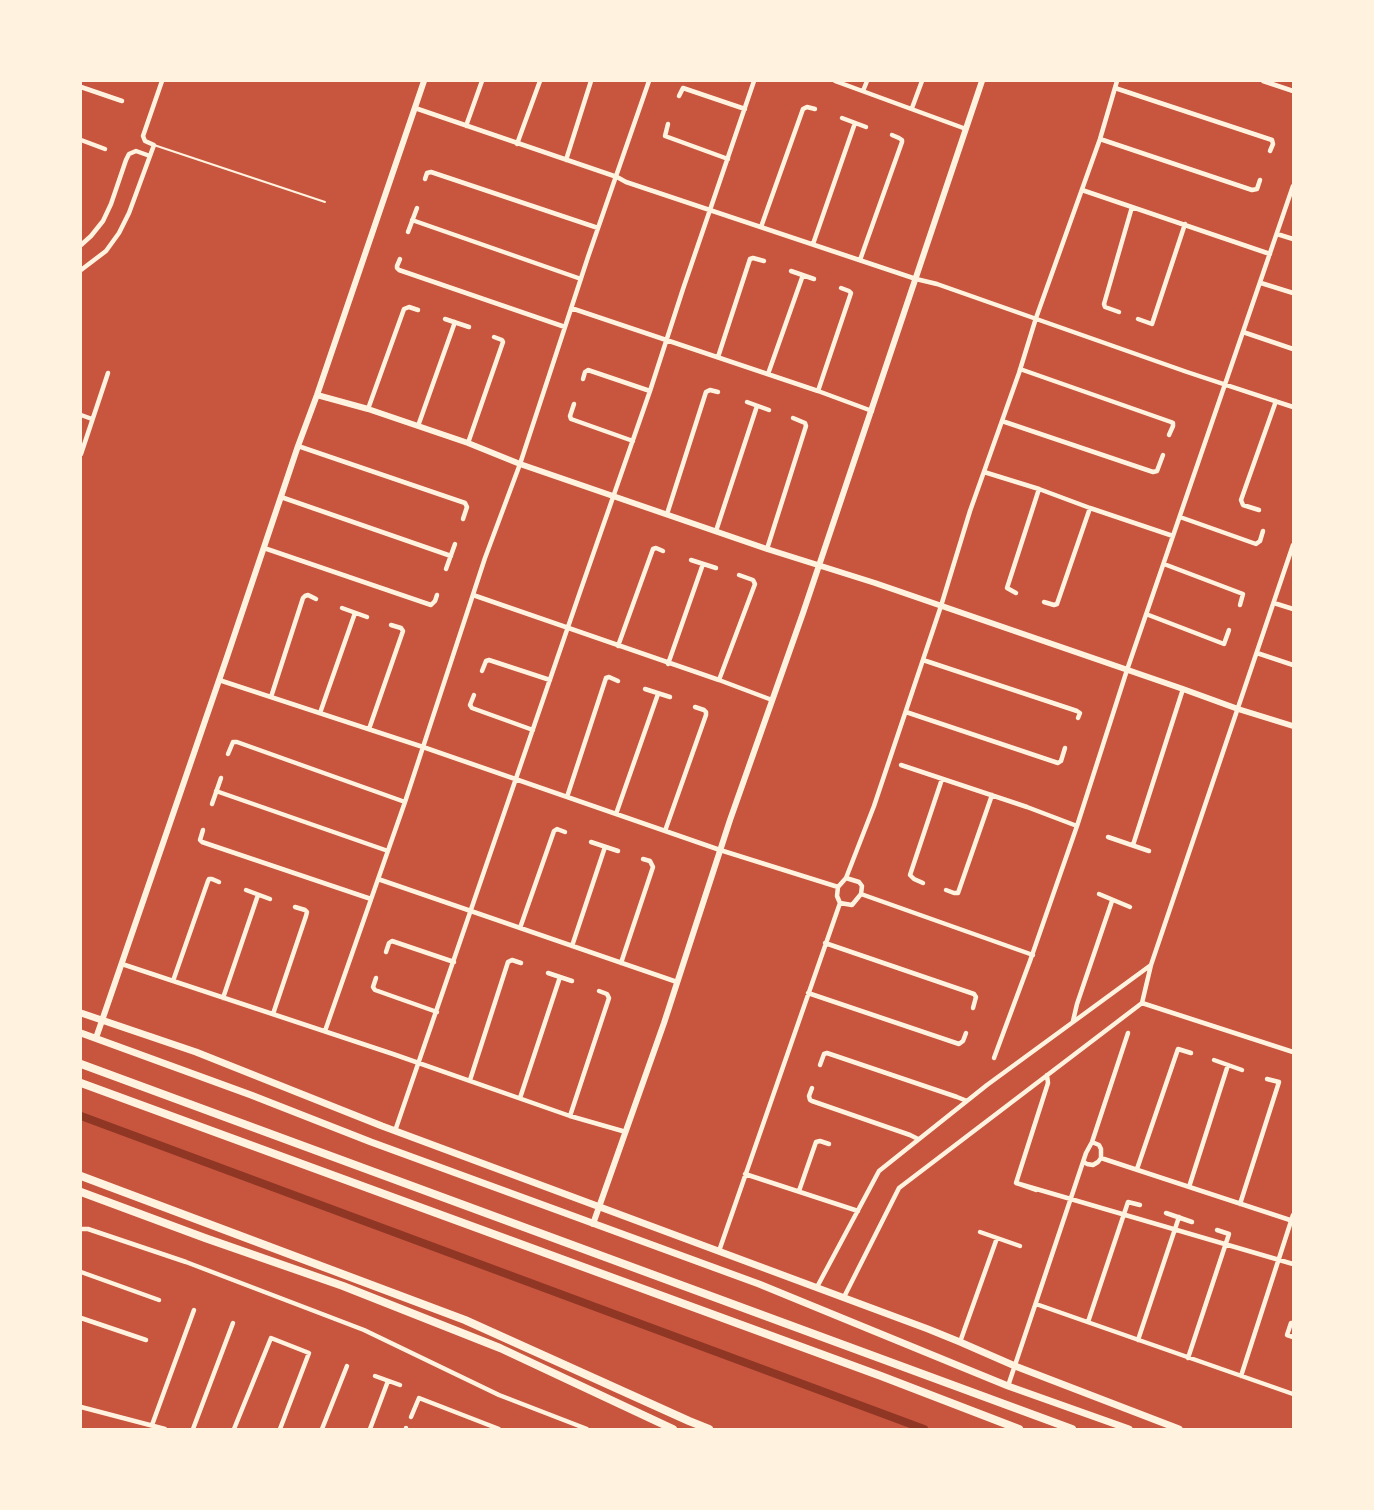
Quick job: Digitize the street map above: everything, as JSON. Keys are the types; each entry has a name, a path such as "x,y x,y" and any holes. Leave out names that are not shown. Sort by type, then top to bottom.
{"highway":[{"path":"81,1064 1072,1429"},
{"path":"81,1083 881,1376 1018,1429"},
{"path":"81,1176 465,1320 709,1429"},
{"path":"81,1192 343,1286 500,1348 674,1429"}],"main road":[{"path":"81,1013 196,1052 395,1131 844,1297 1179,1429"},
{"path":"81,1033 759,1284 1008,1386 1129,1429"}],"street":[{"path":"81,270 106,251 119,233 129,213 154,145 145,141 143,136 162,81"},
{"path":"96,1038 424,81"},
{"path":"466,126 482,81"},
{"path":"517,144 540,81"},
{"path":"566,160 591,81"},
{"path":"325,1031 649,81"},
{"path":"395,1131 633,441 754,81"},
{"path":"835,81 966,129"},
{"path":"863,91 867,81"},
{"path":"912,108 922,81"},
{"path":"593,1224 872,411 982,81"},
{"path":"719,1251 840,903 837,896 838,887 846,878 874,806 941,606 970,511 1100,139 1117,81"},
{"path":"1263,81 1293,91"},
{"path":"81,87 122,101"},
{"path":"1115,87 1272,140 1270,151"},
{"path":"680,96 682,88 685,88 745,109"},
{"path":"761,227 803,109 807,107 815,109"},
{"path":"415,108 626,182 937,284 1293,407"},
{"path":"842,118 866,127"},
{"path":"813,244 855,123"},
{"path":"668,124 665,136 728,159"},
{"path":"860,260 902,142 892,135"},
{"path":"1100,139 1252,190 1257,189 1260,180"},
{"path":"81,140 105,149"},
{"path":"81,245 103,221 129,154 136,151 150,156"},
{"path":"425,179 427,173 431,172 598,228"},
{"path":"994,1058 1033,955 1127,670 1293,186"},
{"path":"1082,190 1270,254"},
{"path":"1119,312 1104,304 1132,207"},
{"path":"408,232 417,208"},
{"path":"412,220 581,279"},
{"path":"1138,319 1152,324 1185,224"},
{"path":"1277,234 1293,239"},
{"path":"400,259 397,266 399,270 565,327"},
{"path":"718,357 750,259 764,261"},
{"path":"791,271 814,279"},
{"path":"768,374 803,275"},
{"path":"1260,283 1293,293"},
{"path":"818,391 851,294 841,288"},
{"path":"368,409 404,309 409,307 418,310"},
{"path":"571,308 872,411"},
{"path":"445,318 469,327"},
{"path":"418,426 455,322"},
{"path":"1244,332 1293,349"},
{"path":"468,442 502,342 494,337"},
{"path":"1020,369 1171,422 1173,426 1169,435"},
{"path":"583,379 588,370 650,391"},
{"path":"81,454 108,373"},
{"path":"667,514 706,392 708,390 718,392"},
{"path":"317,394 468,442 520,464 1293,726"},
{"path":"1259,510 1241,503 1276,401"},
{"path":"747,402 768,410"},
{"path":"574,404 571,419 633,441"},
{"path":"716,531 758,406"},
{"path":"81,415 92,419"},
{"path":"767,549 806,426 805,423 793,418"},
{"path":"1002,421 1153,472 1157,471 1163,455"},
{"path":"298,446 465,503 467,507 463,519"},
{"path":"984,472 1173,536"},
{"path":"1016,593 1007,588 1039,489"},
{"path":"281,497 450,556"},
{"path":"1044,602 1054,605 1058,603 1090,508"},
{"path":"1180,517 1256,544 1260,541 1263,531"},
{"path":"446,569 455,544"},
{"path":"844,1297 899,1188 1142,1003 1151,964 1293,545"},
{"path":"264,548 431,605 435,602 437,595"},
{"path":"618,646 653,549 663,551"},
{"path":"691,560 716,568"},
{"path":"669,664 703,564"},
{"path":"1164,564 1244,594 1239,605"},
{"path":"719,680 755,584 753,580 739,575"},
{"path":"271,697 303,598 308,595 316,598"},
{"path":"473,595 772,700"},
{"path":"1274,603 1293,609"},
{"path":"342,608 367,617"},
{"path":"320,713 355,613"},
{"path":"1146,614 1224,644 1229,630"},
{"path":"369,729 403,631 391,625"},
{"path":"1257,653 1293,665"},
{"path":"483,671 488,660 550,681"},
{"path":"923,660 1077,711 1080,713 1078,718"},
{"path":"567,797 606,678 618,681"},
{"path":"219,680 616,814 666,828 720,850 838,887"},
{"path":"645,689 670,698"},
{"path":"1133,845 1184,689"},
{"path":"616,814 658,694"},
{"path":"474,695 470,705 472,708 533,730"},
{"path":"666,828 706,715 704,710 696,708"},
{"path":"906,712 1058,763 1061,761 1065,748"},
{"path":"228,754 233,742 237,742 405,802"},
{"path":"901,765 1077,826"},
{"path":"212,804 221,778"},
{"path":"923,883 910,875 942,779"},
{"path":"216,791 388,851"},
{"path":"946,890 954,894 958,893 992,795"},
{"path":"520,928 554,831 557,829 565,832"},
{"path":"203,830 200,840 202,842 371,899"},
{"path":"1108,837 1149,851"},
{"path":"591,842 618,851"},
{"path":"572,946 605,847"},
{"path":"621,963 653,867 650,861 643,859"},
{"path":"840,903 852,905 861,894 862,886 859,882 846,878"},
{"path":"173,981 207,880 212,879 219,882"},
{"path":"378,879 677,982"},
{"path":"246,890 270,899"},
{"path":"861,894 1033,955"},
{"path":"1099,894 1130,907"},
{"path":"223,998 258,895"},
{"path":"1073,1022 1112,901"},
{"path":"273,1014 307,912 295,907"},
{"path":"386,952 392,941 454,962"},
{"path":"825,943 974,994 976,997 973,1008"},
{"path":"470,1080 508,962 512,960 521,963"},
{"path":"122,964 470,1080 570,1116 626,1132"},
{"path":"817,1287 879,1172 967,1101 1151,964"},
{"path":"548,973 572,981"},
{"path":"520,1098 560,977"},
{"path":"376,978 373,987 375,990 437,1012"},
{"path":"570,1116 609,998 607,994 599,991"},
{"path":"808,993 959,1044 966,1033"},
{"path":"1142,1003 1293,1052"},
{"path":"1008,1386 1128,1033"},
{"path":"1137,1169 1178,1049 1191,1053"},
{"path":"820,1065 824,1054 827,1053 967,1101"},
{"path":"1214,1060 1242,1070"},
{"path":"1189,1186 1228,1065"},
{"path":"1016,1183 1048,1083 1047,1075"},
{"path":"1240,1204 1279,1082 1267,1079"},
{"path":"812,1088 809,1096 812,1101 918,1139"},
{"path":"799,1191 816,1142 829,1144"},
{"path":"1084,1162 1093,1165 1101,1158 1099,1145 1092,1142"},
{"path":"1101,1158 1292,1219 1240,1376"},
{"path":"746,1174 858,1211"},
{"path":"1016,1183 1036,1190"},
{"path":"1016,1183 1293,1264"},
{"path":"1088,1322 1128,1202 1140,1205"},
{"path":"1166,1213 1192,1222"},
{"path":"1138,1340 1179,1218"},
{"path":"81,1229 88,1229 186,1262 364,1330 500,1395 587,1429"},
{"path":"1188,1358 1229,1234 1217,1230"},
{"path":"980,1232 1020,1246"},
{"path":"960,1342 997,1238"},
{"path":"81,1272 159,1300"},
{"path":"1036,1304 1293,1394"},
{"path":"152,1425 194,1310"},
{"path":"81,1318 146,1340"},
{"path":"193,1429 233,1323"},
{"path":"1291,1323 1287,1335 1293,1337"},
{"path":"234,1429 271,1338 309,1353 280,1429"},
{"path":"322,1429 347,1366"},
{"path":"375,1376 399,1385"},
{"path":"370,1429 388,1381"},
{"path":"411,1417 419,1398 499,1429"},
{"path":"81,1407 163,1429"}],"lane":[{"path":"154,145 324,202"}],"waterway":[{"path":"81,1116 924,1429"}]}
